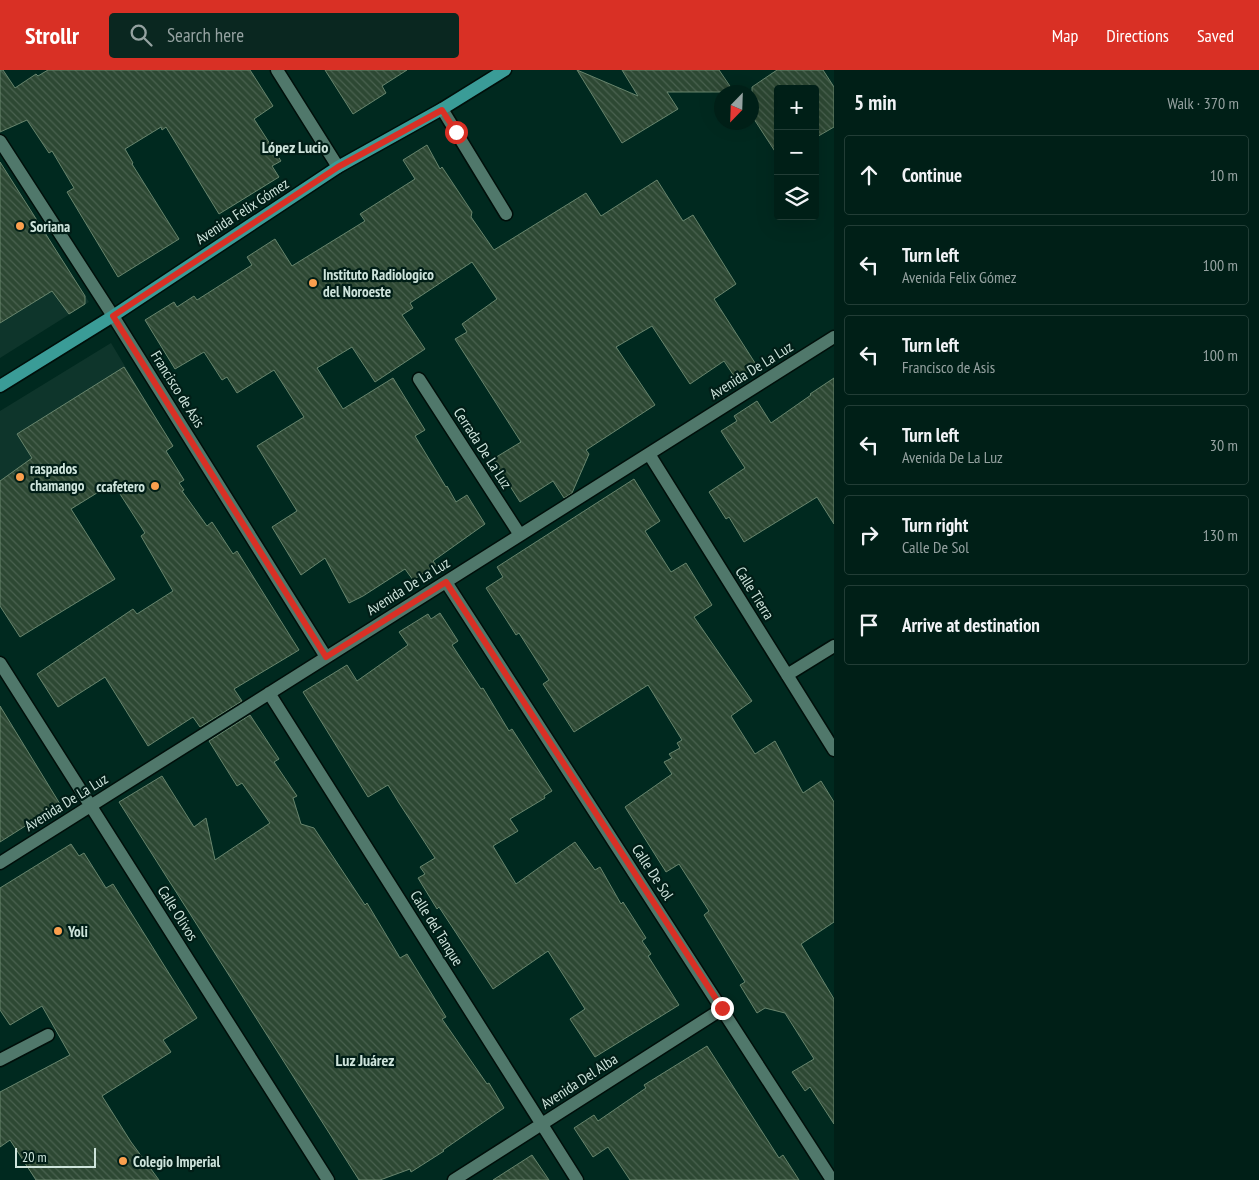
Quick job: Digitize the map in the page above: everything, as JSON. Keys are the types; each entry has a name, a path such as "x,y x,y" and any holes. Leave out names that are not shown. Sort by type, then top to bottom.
{"main road":[{"name":"Avenida Felix Gómez","path":"0,386 113,316 338,167 442,110 505,70"}],"street":[{"path":"277,70 338,167"},
{"path":"442,110 506,214"},
{"name":"Francisco de Asis","path":"0,140 113,316 326,657"},
{"name":"Avenida De La Luz","path":"0,863 834,337"},
{"name":"Cerrada De La Luz","path":"419,379 520,535"},
{"name":"Calle Tierra","path":"649,454 834,750"},
{"name":"Calle De Sol","path":"446,582 832,1180"},
{"path":"787,675 834,646"},
{"name":"Calle Olivos","path":"0,663 328,1180"},
{"name":"Calle del Tanque","path":"270,693 577,1180"},
{"name":"Avenida Del Alba","path":"454,1180 722,1008"},
{"path":"0,1060 48,1035"}],"shaded area":[{"name":"Soriana","path":"0,162 89,302 0,358"},
{"path":"111,343 173,446 0,552 0,411"}],"building":[{"path":"0,70 3,70 15,88 36,74 38,76 48,70 250,70 273,106 254,119 281,161 272,166 279,177 219,214 166,127 162,130 161,127 125,149 132,164 179,239 118,277 67,192 74,188 52,151 49,153 27,120 0,132"},
{"path":"325,70 407,70 382,86 386,93 353,114"},
{"path":"577,70 638,96 622,70 719,70 729,85 714,85 714,92 667,92 678,109 622,143"},
{"path":"777,70 823,70 834,87 834,127 819,136 819,85 774,85 774,150 759,127 759,85 755,85"},
{"path":"427,145 440,169 442,167 472,212 471,217 494,250 586,193 601,216 657,180 683,221 693,215 736,284 714,299 757,366 736,379 724,361 690,384 652,326 616,347 655,405 586,450 589,454 572,493 564,498 553,481 520,502 493,459 521,442 455,339 467,332 462,324 497,299 472,262 410,303 413,308 402,315 425,349 375,382 352,347 317,368 343,409 393,378 425,430 415,436 446,487 456,502 467,495 485,524 433,561 436,565 413,580 405,569 349,603 325,558 301,575 272,527 297,511 257,446 304,417 274,370 237,393 227,377 222,380 204,352 175,369 145,320 174,302 177,307 194,296 197,300 252,265 247,257 275,239 292,266 365,221 360,214 415,179 403,160"},
{"name":"Soriana","path":"0,162 85,296 85,304 69,314 52,291 0,323"},
{"path":"124,367 173,446 166,451 184,480 179,483 184,490 182,491 207,526 212,522 233,554 237,551 299,650 234,689 242,701 200,727 193,717 148,746 105,677 58,707 37,674 133,609 137,614 173,591 141,536 145,533 113,483 71,509 115,579 20,637 0,606 0,481 32,458 17,434"},
{"path":"834,378 834,524 817,497 744,542 729,517 726,519 709,492 745,468 721,431 737,421 734,416 757,401 771,423"},
{"path":"634,479 660,521 645,531 671,572 686,563 712,605 694,617 752,701 731,716 755,754 775,741 803,793 821,781 834,802 834,922 801,944 834,999 834,1124 810,1087 805,1091 792,1072 814,1059 785,1013 765,1008 757,1013 740,985 745,982 704,915 709,911 679,864 666,872 625,807 672,774 664,762 672,758 669,754 680,748 677,743 682,740 648,685 574,732 543,684 549,680 519,633 516,635 486,588 503,577 497,567"},
{"path":"440,613 458,641 452,645 481,689 483,688 509,731 512,729 552,791 544,796 545,798 510,819 518,831 493,846 516,884 575,842 595,870 600,867 621,904 623,902 646,938 642,941 651,954 648,956 679,1005 595,1057 570,1019 585,1009 548,951 493,989 439,907 437,909 418,878 425,874 420,867 435,858 388,785 368,797 303,692 347,665 357,681 408,645 399,632 428,614 431,619"},
{"path":"0,706 60,804 0,842"},
{"path":"250,715 279,759 274,762 297,796 293,798 301,824 314,828 365,905 367,903 400,958 407,954 446,1017 442,1019 487,1084 489,1083 504,1108 411,1172 410,1169 380,1180 359,1180 119,802 162,776 194,827 206,818 215,860 270,823 242,783 237,786 209,741"},
{"path":"71,844 79,856 84,853 106,888 113,884 197,1018 163,1040 171,1052 102,1096 131,1142 159,1180 36,1180 10,1140 0,1147 0,1092 70,1055 42,1006 10,1025 0,1010 0,888"},
{"path":"707,1046 779,1158 783,1155 799,1180 630,1180 608,1147 593,1157 574,1128 594,1115 598,1121 646,1088 644,1085"},
{"path":"532,1155 549,1180 493,1180"}],"place":[{"name":"Soriana","path":"20,226"},
{"name":"Instituto Radiologico del Noroeste","path":"313,283"},
{"name":"raspados chamango","path":"20,477"},
{"name":"ccafetero","path":"155,486"},
{"name":"Yoli","path":"58,931"},
{"name":"Colegio Imperial","path":"123,1161"}],"district":[{"name":"López Lucio","path":"295,147"},
{"name":"Luz Juárez","path":"365,1060"}],"route":[{"path":"456,132 442,110 338,167 113,316 326,657 446,582 722,1008"}]}
